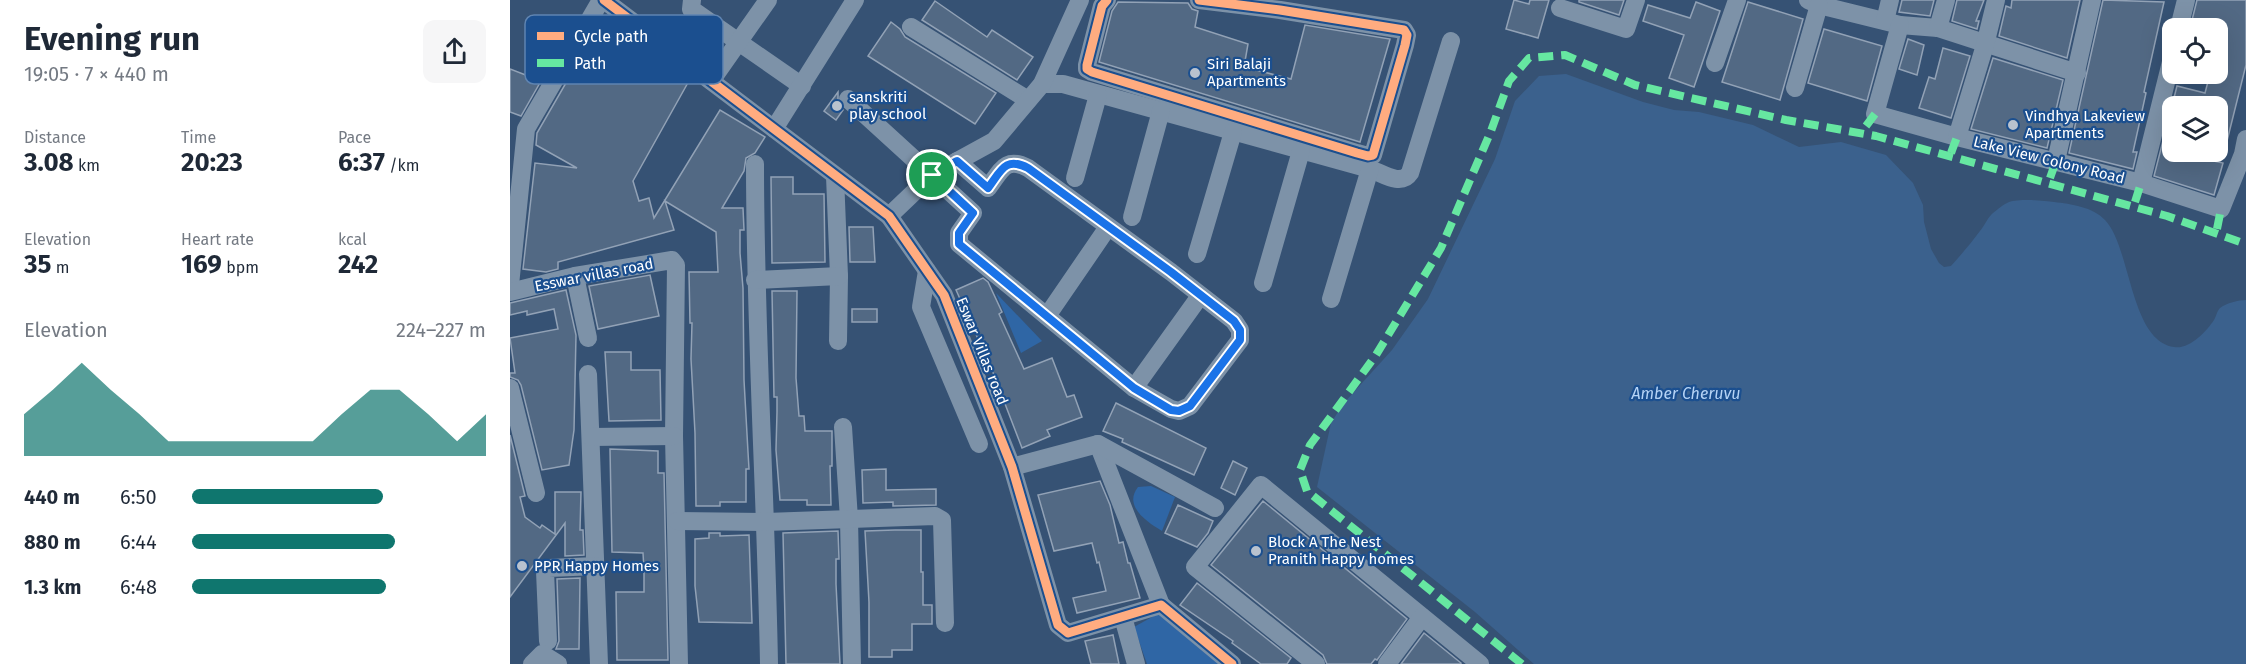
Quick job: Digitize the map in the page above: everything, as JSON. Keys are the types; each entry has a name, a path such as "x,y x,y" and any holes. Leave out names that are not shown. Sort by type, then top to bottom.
{"street":[{"name":"Eswar Villas road","path":"602,0 622,15"},
{"path":"593,15 602,0"},
{"path":"692,0 691,9 700,15"},
{"path":"723,64 768,0"},
{"path":"774,129 855,0"},
{"path":"1042,84 1080,0"},
{"path":"1107,0 1102,6 1087,65 1087,69 1092,72 1357,153 1373,155 1405,45 1407,34 1404,30 1280,10 1199,0"},
{"path":"1560,8 1626,29 1636,0"},
{"path":"1714,63 1737,0"},
{"path":"1890,0 1900,25"},
{"path":"1938,28 1946,0"},
{"path":"1957,137 1996,0"},
{"path":"2056,161 2092,0"},
{"path":"2182,18 2186,0"},
{"path":"1795,88 1824,3 1900,25 1938,28 2077,74"},
{"name":"Lake View Colony Road","path":"1900,25 1875,114 2141,183 2221,209 2245,149"},
{"path":"911,27 1021,96"},
{"path":"1069,27 1095,34"},
{"path":"723,31 802,86"},
{"path":"889,216 932,175 994,141 1021,96 1042,84 1063,84 1370,170 1395,180 1407,178 1451,41"},
{"path":"510,285 526,129 553,84"},
{"name":"Eswar Villas road","path":"715,84 889,216 944,296 1012,467 1058,625 1068,633 1161,605"},
{"path":"2141,183 2166,84"},
{"path":"1075,178 1098,95"},
{"path":"848,99 973,213"},
{"path":"1132,217 1161,111"},
{"path":"1197,254 1233,132"},
{"path":"1263,283 1301,151"},
{"path":"957,161 988,188"},
{"path":"1011,162 1017,162 1234,321 1240,330 1240,340 1190,406 1179,411 1171,410 1134,388 959,244 959,233 973,213 1005,166 1011,162"},
{"path":"755,164 755,280 770,664"},
{"path":"1331,299 1370,170"},
{"path":"835,177 838,341"},
{"path":"1047,316 1108,227"},
{"name":"Esswar villas road","path":"510,292 575,276 672,260 676,265 674,436"},
{"path":"927,271 921,307 979,444"},
{"path":"575,276 588,338"},
{"path":"755,280 838,276"},
{"path":"1134,388 1200,296"},
{"path":"588,374 599,664"},
{"path":"510,388 536,493"},
{"path":"843,427 849,519 852,664"},
{"path":"591,437 674,436 679,664"},
{"path":"1098,444 1161,605 1232,664"},
{"path":"1012,467 1098,444 1215,508"},
{"path":"1316,664 1195,567 1262,485 1480,664"},
{"path":"677,521 766,522 935,516 942,520 945,623"},
{"path":"548,641 545,571 549,568 596,566"},
{"path":"1122,617 1136,664"},
{"path":"1387,664 1422,617"},
{"path":"532,664 542,654 558,664"}],"shaded area":[{"path":"996,293 1042,341 1021,353"},
{"path":"1151,486 1175,497 1162,531 1139,513 1133,501 1138,487"},
{"path":"1161,612 1222,664 1147,664 1134,627"}],"water":[{"name":"Amber Cheruvu","path":"1566,74 1643,102 1753,125 1799,147 1841,142 1886,155 1913,183 1923,205 1924,222 1931,249 1944,267 1951,266 1991,215 2009,202 2044,201 2088,209 2105,220 2114,233 2140,311 2148,328 2159,341 2174,347 2185,346 2202,335 2223,306 2246,300 2246,664 1534,664 1475,612 1317,487 1331,423 1343,404 1392,350 1428,299 1495,159 1515,101 1539,76"}],"building":[{"path":"1514,0 1529,4 1530,0 1549,0 1538,38 1506,29"},
{"path":"1579,0 1624,0 1619,15 1579,2"},
{"path":"1902,0 1934,0 1930,16 1899,12"},
{"path":"1957,0 1984,0 1976,21 1979,21 1977,29 1952,21"},
{"path":"2012,0 2080,0 2067,58 1999,36 2006,6 2011,8"},
{"path":"2103,0 2164,2 2144,92 2146,93 2133,152 2137,152 2133,169 2069,153"},
{"path":"2197,0 2246,0 2246,65 2228,137 2228,96 2174,96 2177,86 2205,93 2207,84 2228,84 2228,18 2192,18"},
{"path":"935,1 987,37 992,30 1033,57 1017,80 922,20"},
{"name":"Siri Balaji Apartments","path":"1118,2 1188,3 1192,9 1198,11 1195,27 1248,44 1244,67 1291,79 1305,25 1390,39 1360,142 1099,62 1112,11"},
{"path":"1696,2 1720,11 1694,87 1669,78 1684,35 1643,21 1648,5 1690,18"},
{"path":"1748,2 1803,19 1780,100 1722,82"},
{"path":"891,22 900,29 905,37 996,93 975,124 868,56"},
{"path":"1824,29 1882,46 1867,101 1808,83"},
{"path":"1908,39 1924,45 1917,75 1899,69"},
{"path":"1943,48 1970,56 1951,118 1919,108 1929,77 1935,79"},
{"path":"1993,58 2063,80 2047,148 1971,129"},
{"path":"510,69 525,75 525,84 539,84 521,116 510,112"},
{"path":"565,84 687,84 633,181 639,201 649,198 654,218 720,110 765,137 755,153 746,158 744,171 722,208 743,208 744,230 740,230 740,253 749,469 746,469 746,502 720,502 720,506 696,506 689,272 718,272 716,232 665,201 674,230 558,262 558,269 546,272 523,269 535,163 577,168 536,145 537,133"},
{"name":"sanskriti play school","path":"838,92 838,103 843,110 836,120 824,111"},
{"path":"2162,145 2162,162 2223,163 2214,195 2154,176"},
{"path":"771,177 793,177 793,194 824,194 825,262 772,263"},
{"path":"849,227 873,227 875,262 850,262"},
{"path":"650,275 659,316 598,329 589,286"},
{"path":"983,278 988,282 1002,312 999,314 1024,369 1052,358 1067,397 1074,395 1082,417 1047,430 1050,436 1022,448 992,370 956,290"},
{"path":"566,290 576,335 574,430 569,465 542,470 521,385 518,380 510,377 510,373 515,373 510,338 558,329 554,309 527,315 527,311 510,315 510,303"},
{"path":"772,291 797,291 796,378 799,416 804,416 805,431 832,431 831,505 807,505 807,500 780,500 776,450 777,397 774,397"},
{"path":"852,309 877,309 877,322 852,322"},
{"path":"605,352 631,352 631,370 660,370 661,420 609,421"},
{"path":"1116,403 1206,448 1194,475 1103,431"},
{"path":"510,435 525,496 520,497 525,517 540,528 542,525 555,534 555,492 581,492 580,530 583,530 584,555 565,556 565,523 510,597"},
{"path":"610,449 658,451 658,473 664,473 668,660 617,660 616,592 644,592 644,570 643,553 612,552"},
{"path":"1233,461 1247,468 1235,495 1221,488"},
{"path":"886,469 886,490 936,489 936,505 893,506 893,502 863,503 862,470"},
{"path":"1100,481 1110,505 1119,543 1123,542 1140,598 1077,613 1073,598 1106,591 1099,562 1097,563 1092,543 1054,551 1038,495"},
{"path":"1263,501 1407,619 1377,660 1375,659 1371,664 1327,664 1323,655 1211,565"},
{"path":"1178,505 1213,521 1208,533 1197,547 1165,533"},
{"path":"921,530 923,605 932,605 932,624 912,624 912,650 892,650 892,657 869,657 865,531"},
{"path":"838,531 839,559 836,559 836,584 840,664 786,664 783,533"},
{"path":"709,533 720,533 720,536 749,535 752,623 699,622 695,586 695,539 709,538"},
{"path":"580,578 579,649 556,649 559,641 557,579"},
{"path":"1197,583 1291,658 1287,664 1261,664 1232,643 1233,641 1180,605"},
{"path":"1424,633 1461,663 1461,664 1401,664"},
{"path":"1113,635 1119,664 1091,664 1085,641"}],"marked path":[{"path":"1522,664 1307,491 1300,470 1310,445 1376,355 1441,248 1491,131 1509,81 1529,58 1565,55 1635,85 1786,120 1876,136 2167,216 2246,244"},
{"path":"1866,126 1875,114"},
{"path":"1951,153 1957,137"},
{"path":"2050,178 2056,161"},
{"path":"2135,202 2141,183"},
{"path":"2217,229 2221,209"}],"cycle path":[{"path":"604,0 624,15"},
{"path":"1107,0 1102,6 1087,65 1087,69 1092,72 1357,153 1373,155 1405,45 1407,35 1404,30 1280,10 1199,0"},
{"path":"715,84 889,216 944,295 1012,467 1058,625 1068,633 1161,605 1232,664"}],"place":[{"name":"Siri Balaji Apartments","path":"1195,73"},
{"name":"sanskriti play school","path":"837,106"},
{"name":"Vindhya Lakeview Apartments","path":"2013,125"},
{"name":"Block A The Nest Pranith Happy homes","path":"1256,551"},
{"name":"PPR Happy Homes","path":"522,566"}],"route":[{"path":"957,161 988,188 1005,166 1011,162 1017,162 1171,272 1234,321 1240,330 1240,340 1190,406 1179,411 1171,410 1134,388 959,244 959,233 973,213 932,175 957,161"}]}
